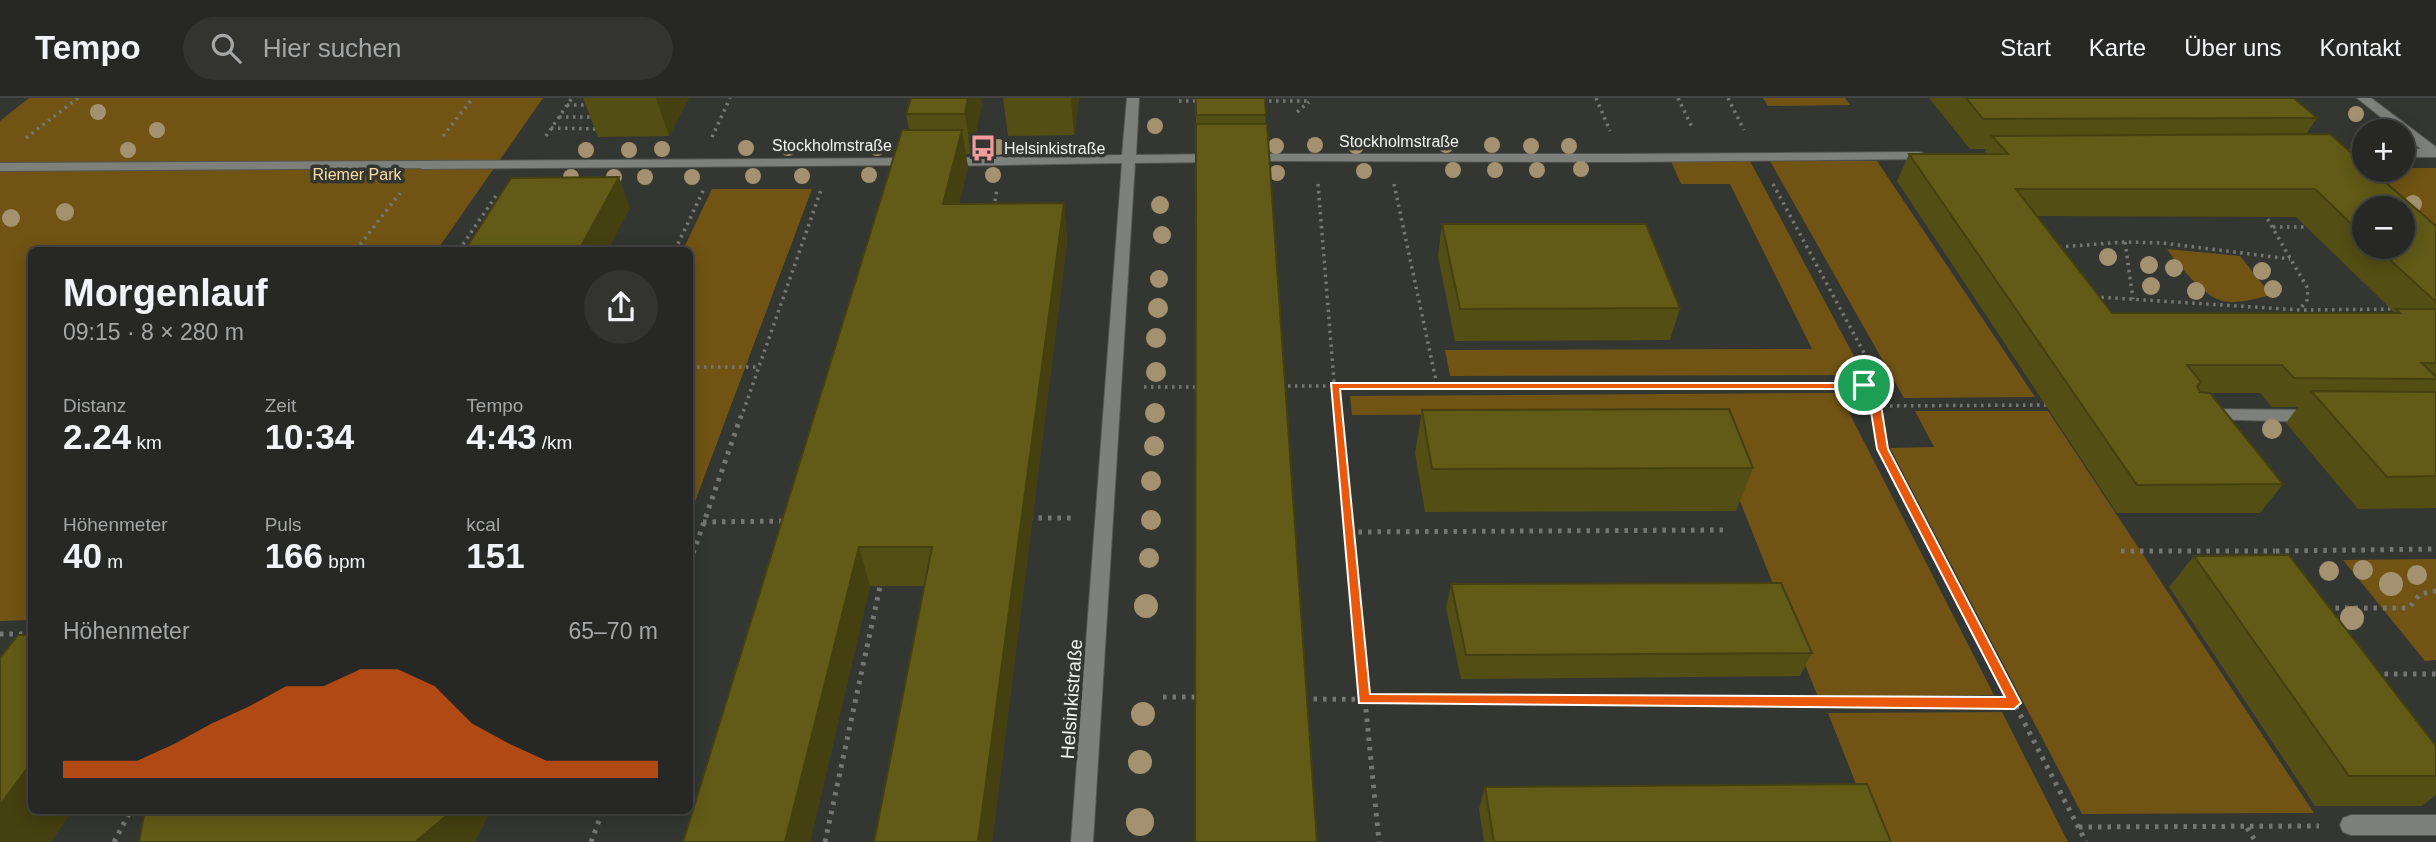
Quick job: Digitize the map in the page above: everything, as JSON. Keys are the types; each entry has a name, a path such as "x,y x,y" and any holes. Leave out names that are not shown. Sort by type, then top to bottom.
{"street":[{"name":"Helsinkistraße","path":"1082,842 1133,98"},
{"path":"2363,98 2435,153"},
{"path":"2415,153 2435,153"},
{"path":"2345,168 2323,154 2352,154"},
{"name":"Stockholmstraße","path":"0,167 1925,156"},
{"path":"2188,415 2333,416"},
{"path":"2351,825 2436,825"}],"path":[{"path":"24,140 78,98"},
{"path":"358,247 473,98"},
{"path":"699,163 730,98"},
{"path":"1596,98 1612,137"},
{"path":"1728,98 1748,136"},
{"path":"1262,101 1310,99"},
{"path":"1297,112 1310,99"},
{"path":"1179,101 1197,101"},
{"path":"567,105 592,105"},
{"path":"559,117 597,117"},
{"path":"551,128 602,129"},
{"path":"1315,158 1334,386 1379,842"},
{"path":"1280,386 1864,385 1877,377 1759,158"},
{"path":"1390,159 1437,385"},
{"path":"676,247 716,163"},
{"path":"693,553 831,163"},
{"path":"991,219 998,183"},
{"path":"2259,207 2308,289 2307,300 2300,310"},
{"path":"2273,227 2306,227"},
{"path":"2047,247 2125,242 2187,245 2290,259"},
{"path":"2125,242 2133,299"},
{"path":"2059,247 2067,257"},
{"path":"2090,287 2106,306"},
{"path":"2098,297 2300,310 2409,309"},
{"path":"2300,310 2309,319"},
{"path":"693,367 757,367"},
{"path":"1864,385 1876,405 1883,449 2086,842"},
{"path":"1114,388 1199,387"},
{"path":"1876,405 2062,404"},
{"path":"1020,518 1105,517"},
{"path":"703,522 799,521"},
{"path":"1348,532 1726,530"},
{"path":"2121,551 2436,550"},
{"path":"2275,551 2282,560"},
{"path":"825,842 883,573"},
{"path":"2326,617 2319,608 2409,608 2417,594 2436,591"},
{"path":"0,634 28,634"},
{"path":"2379,685 2371,674 2436,674"},
{"path":"1163,697 1204,697"},
{"path":"1297,698 2014,703"},
{"path":"114,842 129,814"},
{"path":"591,842 602,814"},
{"path":"2079,827 2351,825"},
{"path":"2246,827 2256,842"}],"green space":[{"name":"Riemer Park","path":"29,98 543,98 439,247 28,247 28,620 0,621 0,121"},
{"path":"1763,98 1845,98 1850,105 1768,106"},
{"path":"1671,161 1750,161 1864,375 1450,376 1445,350 1812,349 1730,184 1681,184"},
{"path":"1770,161 1877,161 2035,397 1904,398"},
{"path":"2415,168 2436,168 2436,230 2415,211 2415,196 2397,196 2382,182 2415,182"},
{"path":"712,189 812,189 693,507 693,247 684,247"},
{"path":"2167,249 2240,256 2271,295 2236,302 2217,299 2196,284"},
{"path":"1839,393 1994,695 1818,697 1705,413 1352,415 1350,396"},
{"path":"1915,411 2048,411 2314,813 2082,814 1890,448 1934,447"},
{"path":"2436,559 2436,660 2425,661 2343,560"},
{"path":"2002,712 2068,842 1879,842 1828,713"}],"building":[{"path":"911,98 968,98 965,114 906,114"},
{"path":"1196,98 1265,98 1266,115 1196,115"},
{"path":"1966,98 2294,98 2317,118 1983,119"},
{"path":"1196,124 1267,124 1317,842 1195,842"},
{"path":"902,130 962,130 943,204 1064,203 978,842 874,842 932,547 859,547 785,842 683,842"},
{"path":"2330,134 2352,153 2352,182 2385,182 2401,196 2352,196 2352,224 2315,189 2016,189 2112,313 2400,313 2396,309 2436,309 2436,363 2422,363 2436,379 2294,378 2282,365 2187,365 2201,382 2197,386 2200,392 2210,393 2283,484 2137,485 1909,154 2008,154 1992,136"},
{"path":"619,177 581,247 467,247 511,178"},
{"path":"2415,208 2436,226 2436,302 2389,259 2415,259"},
{"path":"1442,224 1646,224 1680,308 1460,309"},
{"path":"2311,391 2436,392 2436,476 2387,477"},
{"path":"1729,409 1753,468 1432,469 1422,410"},
{"path":"2289,555 2436,746 2436,776 2349,776 2194,556"},
{"path":"1781,583 1812,653 1466,655 1451,584"},
{"path":"18,635 28,635 28,767 0,805 0,658"},
{"path":"1867,784 1891,842 1494,842 1485,787"},
{"path":"144,814 449,814 415,842 139,842"}],"place":[{"name":"Helsinkistraße","path":"983,148"}],"route":[{"path":"1864,385 1876,405 1883,449 2014,703 1364,699 1334,386 1864,385"}]}
